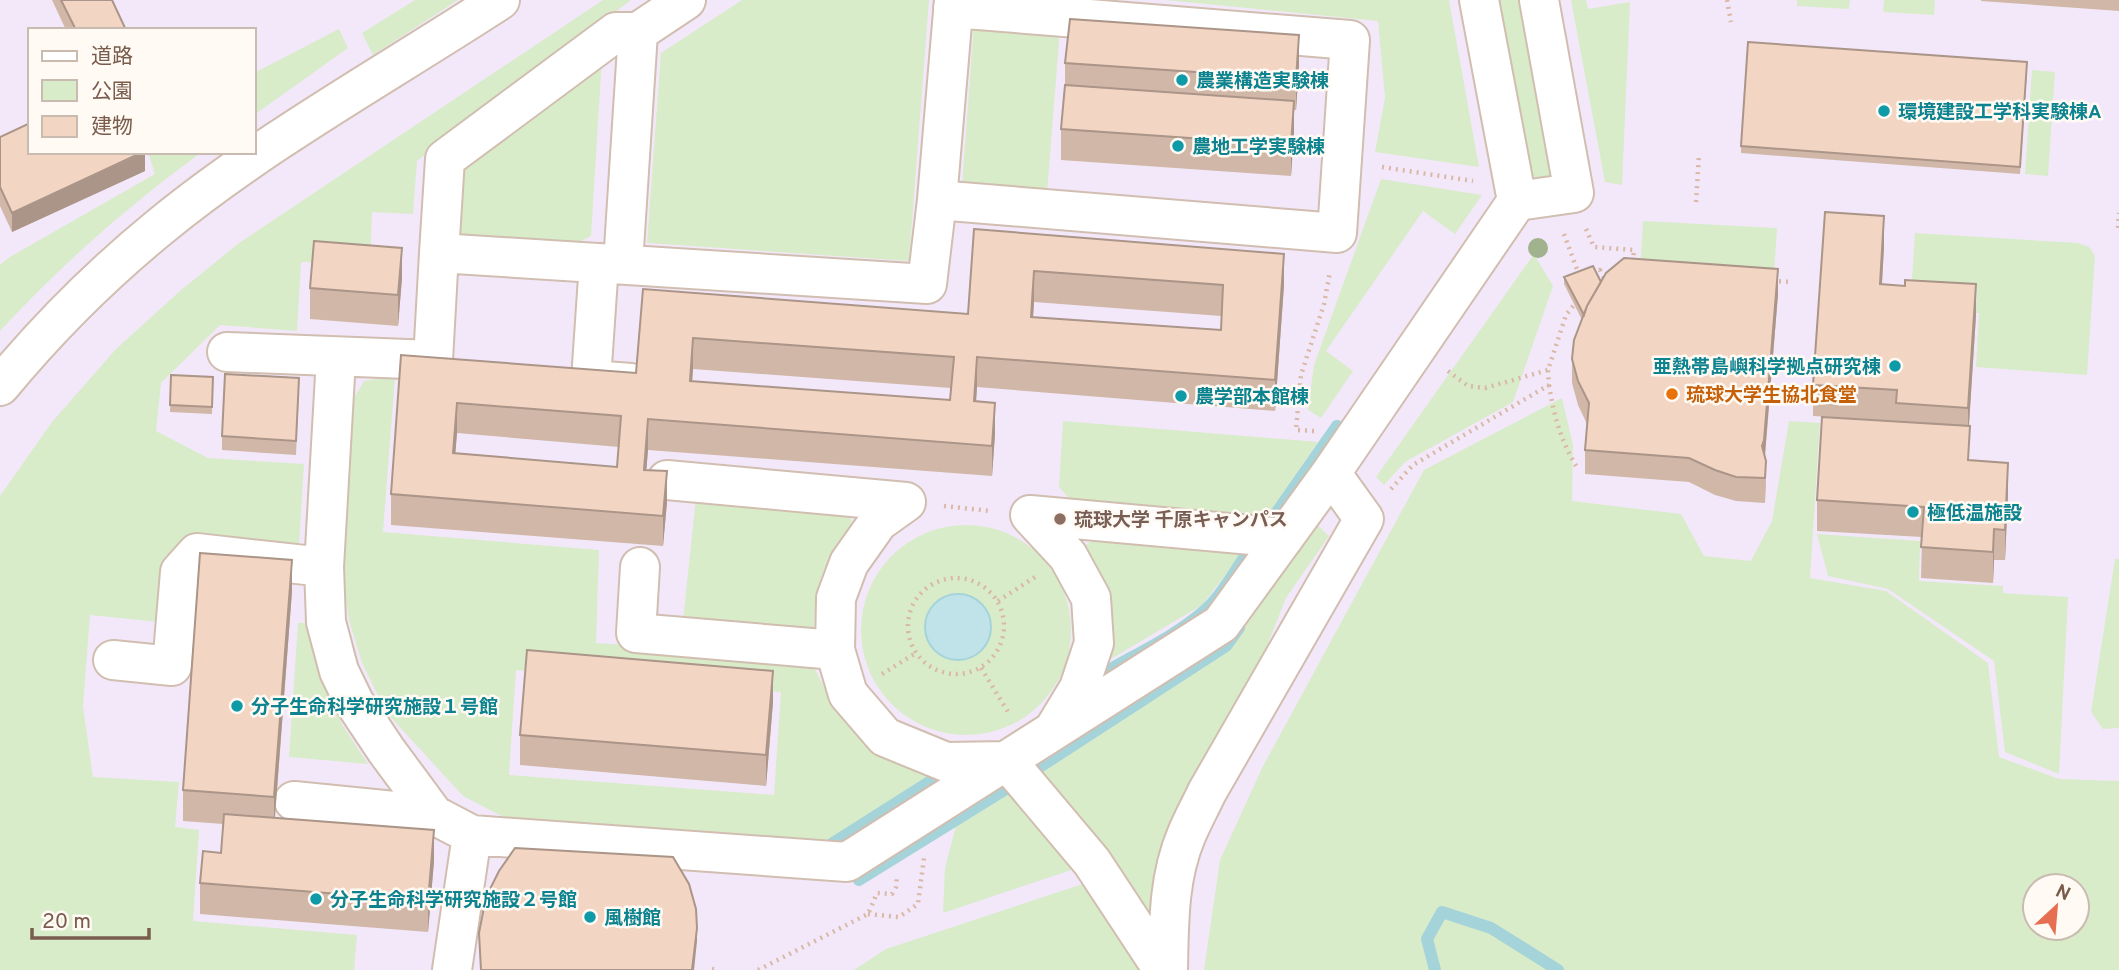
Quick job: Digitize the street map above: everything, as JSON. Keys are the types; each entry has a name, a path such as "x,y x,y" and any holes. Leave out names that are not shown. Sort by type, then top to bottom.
{"street":[{"path":"0,387 86,293 162,225 275,145 500,0"},
{"path":"227,352 433,360 445,159 616,32 638,32 685,0"},
{"path":"294,802 434,815 472,835 847,862 1222,624 1331,473 1517,201 1479,0"},
{"path":"1517,201 1574,193 1539,0"},
{"path":"439,253 927,284 954,4 1350,40 1336,233 937,201"},
{"path":"631,383 591,380 611,263 638,32"},
{"path":"336,358 324,567 327,622 339,671 360,712 434,815"},
{"path":"1166,970 1173,886 1185,837 1207,792 1364,519 1331,473"},
{"path":"667,480 906,502"},
{"path":"906,502 878,522 849,564 836,598 835,650 848,694 885,737 946,762 1030,746 1079,688 1094,643 1091,598 1068,556 1030,515"},
{"path":"1030,515 1284,538"},
{"path":"113,660 172,666 180,572 197,553 324,567"},
{"path":"640,567 636,634 835,650"},
{"path":"1030,746 1092,862 1166,970"},
{"path":"452,970 472,835"}],"path":[{"path":"1727,0 1731,22"},
{"path":"1696,202 1699,155"},
{"path":"1342,161 1478,181"},
{"path":"1574,193 1594,247 1634,250 1632,273"},
{"path":"2118,229 2119,213"},
{"path":"1336,233 1324,304 1301,374 1296,430 1358,434"},
{"path":"1593,280 1600,270 1604,278 1613,276"},
{"path":"1580,276 1582,284"},
{"path":"1765,280 1792,282"},
{"path":"1578,469 1564,447 1555,419 1548,370 1566,315 1585,291"},
{"path":"1468,386 1485,388 1548,370"},
{"path":"1364,519 1413,465 1549,385"},
{"path":"906,502 1030,515"},
{"path":"947,579 964,579 980,585 998,600 1004,620 1004,636 998,652 981,668 966,674 949,674 933,669 916,653 909,634 909,617 915,601 932,585 947,579"},
{"path":"981,668 1030,746"},
{"path":"868,914 877,893 892,894 896,887 916,818"},
{"path":"758,970 868,914 899,917 918,904 916,818"},
{"path":"712,969 718,970"}],"shaded area":[{"name":"琉球大学 千原キャンパス","path":"0,0 2119,0 2119,970 0,970"}],"green space":[{"path":"415,0 458,0 373,55 362,33"},
{"path":"603,0 631,0 417,161 413,214 372,212 370,265 301,262 297,331 220,325 161,383 156,431 208,458 304,464 299,546 190,537 165,561 159,622 90,615 83,706 93,777 179,782 175,827 199,830 193,921 357,935 354,970 0,970 0,496 52,422 116,349 180,291 239,243"},
{"path":"742,0 929,0 909,261 647,243 661,53"},
{"path":"1165,0 1449,0 1479,167 1375,152 1385,98 1378,21"},
{"path":"1492,0 1527,0 1552,174 1536,177 1527,173"},
{"path":"1571,0 1586,0 1588,9 1630,2 1622,185 1605,182"},
{"path":"1797,0 1850,0 1849,9 1797,6"},
{"path":"1884,0 1935,0 1934,15 1883,12"},
{"path":"974,22 1060,29 1047,193 962,186"},
{"path":"339,29 348,48 256,114 256,72"},
{"path":"602,58 591,236 569,247 460,239 463,164"},
{"path":"2032,70 2055,72 2048,176 2025,174"},
{"path":"149,154 199,154 96,237 0,331 0,265 155,174"},
{"path":"1381,179 1482,195 1455,234 1423,211 1326,351 1353,371 1321,418 1308,410 1314,365"},
{"path":"1643,221 1777,228 1774,274 1640,268"},
{"path":"1915,233 2078,243 2089,247 2095,256 2087,375 1976,367 1979,313 1910,309"},
{"path":"1534,254 1553,286 1513,402 1405,462 1384,485 1376,477"},
{"path":"395,376 383,532 599,550 596,643 800,657 813,666 829,696 945,772 833,843 513,822 463,796 386,712 362,663 349,620 341,568 348,408 364,381","holes":["516,670 781,692 774,795 509,775"]},
{"path":"1562,398 1573,445 1572,501 1681,514 1704,556 1751,561 1772,521 1789,421 1820,423 1810,578 1886,591 1988,663 1999,757 2059,779 2119,781 2119,970 1204,970 1220,860 1263,766 1424,470"},
{"path":"1063,421 1318,442 1265,520 1072,502 1059,487"},
{"path":"696,498 846,512 852,521 821,578 814,631 683,620"},
{"path":"1315,523 1329,536 1286,598 1156,925 1035,770 1226,646"},
{"path":"966,525 987,527 1006,533 1025,542 1041,555 1054,571 1063,590 1069,609 1069,651 1063,670 1054,689 1041,705 1025,718 1006,727 987,733 966,735 945,733 926,727 907,718 891,705 878,689 869,670 863,651 861,630 863,609 869,590 878,571 891,555 907,542 926,533 945,527"},
{"path":"1817,534 1920,541 1919,581 2003,586 2003,593 2068,597 2059,774 2005,752 1994,661 1888,589 1828,576"},
{"path":"1091,541 1242,554 1202,605 1094,669 1080,550"},
{"path":"2115,559 2119,559 2119,728 2103,729 2091,712"},
{"path":"298,623 306,623 320,679 343,726 368,764 289,757"},
{"path":"1006,789 1086,865 943,913 945,868 958,818"},
{"path":"1092,881 1149,970 854,970 886,949"}],"water":[{"path":"958,594 971,596 986,609 991,627 989,640 976,655 958,660 945,658 930,645 925,627 927,614 940,599"}],"building":[{"path":"61,0 112,0 125,28 75,28"},
{"path":"1070,19 1299,35 1296,79 1065,63"},
{"name":"環境建設工学科実験棟A","path":"1748,42 2027,62 2020,167 1741,146"},
{"path":"1065,85 1294,101 1291,145 1061,129"},
{"path":"28,124 28,154 139,154 12,213 0,187 0,137"},
{"name":"亜熱帯島嶼科学拠点研究棟","path":"1825,212 1884,216 1880,284 1905,286 1905,280 1976,284 1968,408 1896,403 1897,390 1813,385"},
{"path":"974,229 1284,254 1275,380 977,357 974,401 995,403 992,446 648,419 644,470 667,471 663,516 391,494 401,355 636,373 643,289 968,314","holes":["1034,271 1223,285 1221,330 1031,317","693,338 954,357 950,400 690,381","457,403 621,416 617,467 453,453"]},
{"path":"314,241 402,248 398,295 310,288"},
{"name":"琉球大学生協北食堂","path":"1624,258 1778,269 1762,446 1766,461 1765,478 1736,477 1689,458 1585,450 1589,403 1578,381 1572,359 1574,340 1587,306 1606,273"},
{"path":"1593,266 1601,282 1584,315 1564,277"},
{"path":"225,374 299,378 296,441 222,436"},
{"path":"171,375 213,377 212,407 170,405"},
{"name":"極低温施設","path":"1822,417 1970,426 1968,460 2008,463 2005,530 1994,529 1993,552 1921,547 1924,507 1817,500"},
{"name":"分子生命科学研究施設１号館","path":"200,553 292,560 274,797 183,790"},
{"path":"527,650 773,671 766,755 520,735"},
{"path":"224,814 434,830 428,901 200,883 203,851 221,853"},
{"name":"風樹館","path":"515,848 673,857 689,884 696,909 697,928 692,970 481,970 479,933 486,897"}],"waterway":[{"path":"1270,522 1337,426"},
{"path":"1102,674 1168,637 1204,611 1221,592 1246,555"},
{"path":"1035,770 1226,646 1239,628"},
{"path":"833,843 945,772"},
{"path":"859,880 1006,789"},
{"path":"1435,970 1427,939 1442,912 1491,928 1558,970"}],"place":[{"name":"農業構造実験棟","path":"1182,80"},
{"name":"環境建設工学科実験棟A","path":"1884,111"},
{"name":"農地工学実験棟","path":"1178,146"},
{"name":"亜熱帯島嶼科学拠点研究棟","path":"1895,366"},
{"name":"琉球大学生協北食堂","path":"1672,394"},
{"name":"農学部本館棟","path":"1181,396"},
{"name":"極低温施設","path":"1913,512"},
{"name":"琉球大学 千原キャンパス","path":"1060,519"},
{"name":"分子生命科学研究施設１号館","path":"237,706"},
{"name":"分子生命科学研究施設２号館","path":"316,899"},
{"name":"風樹館","path":"590,917"}]}
